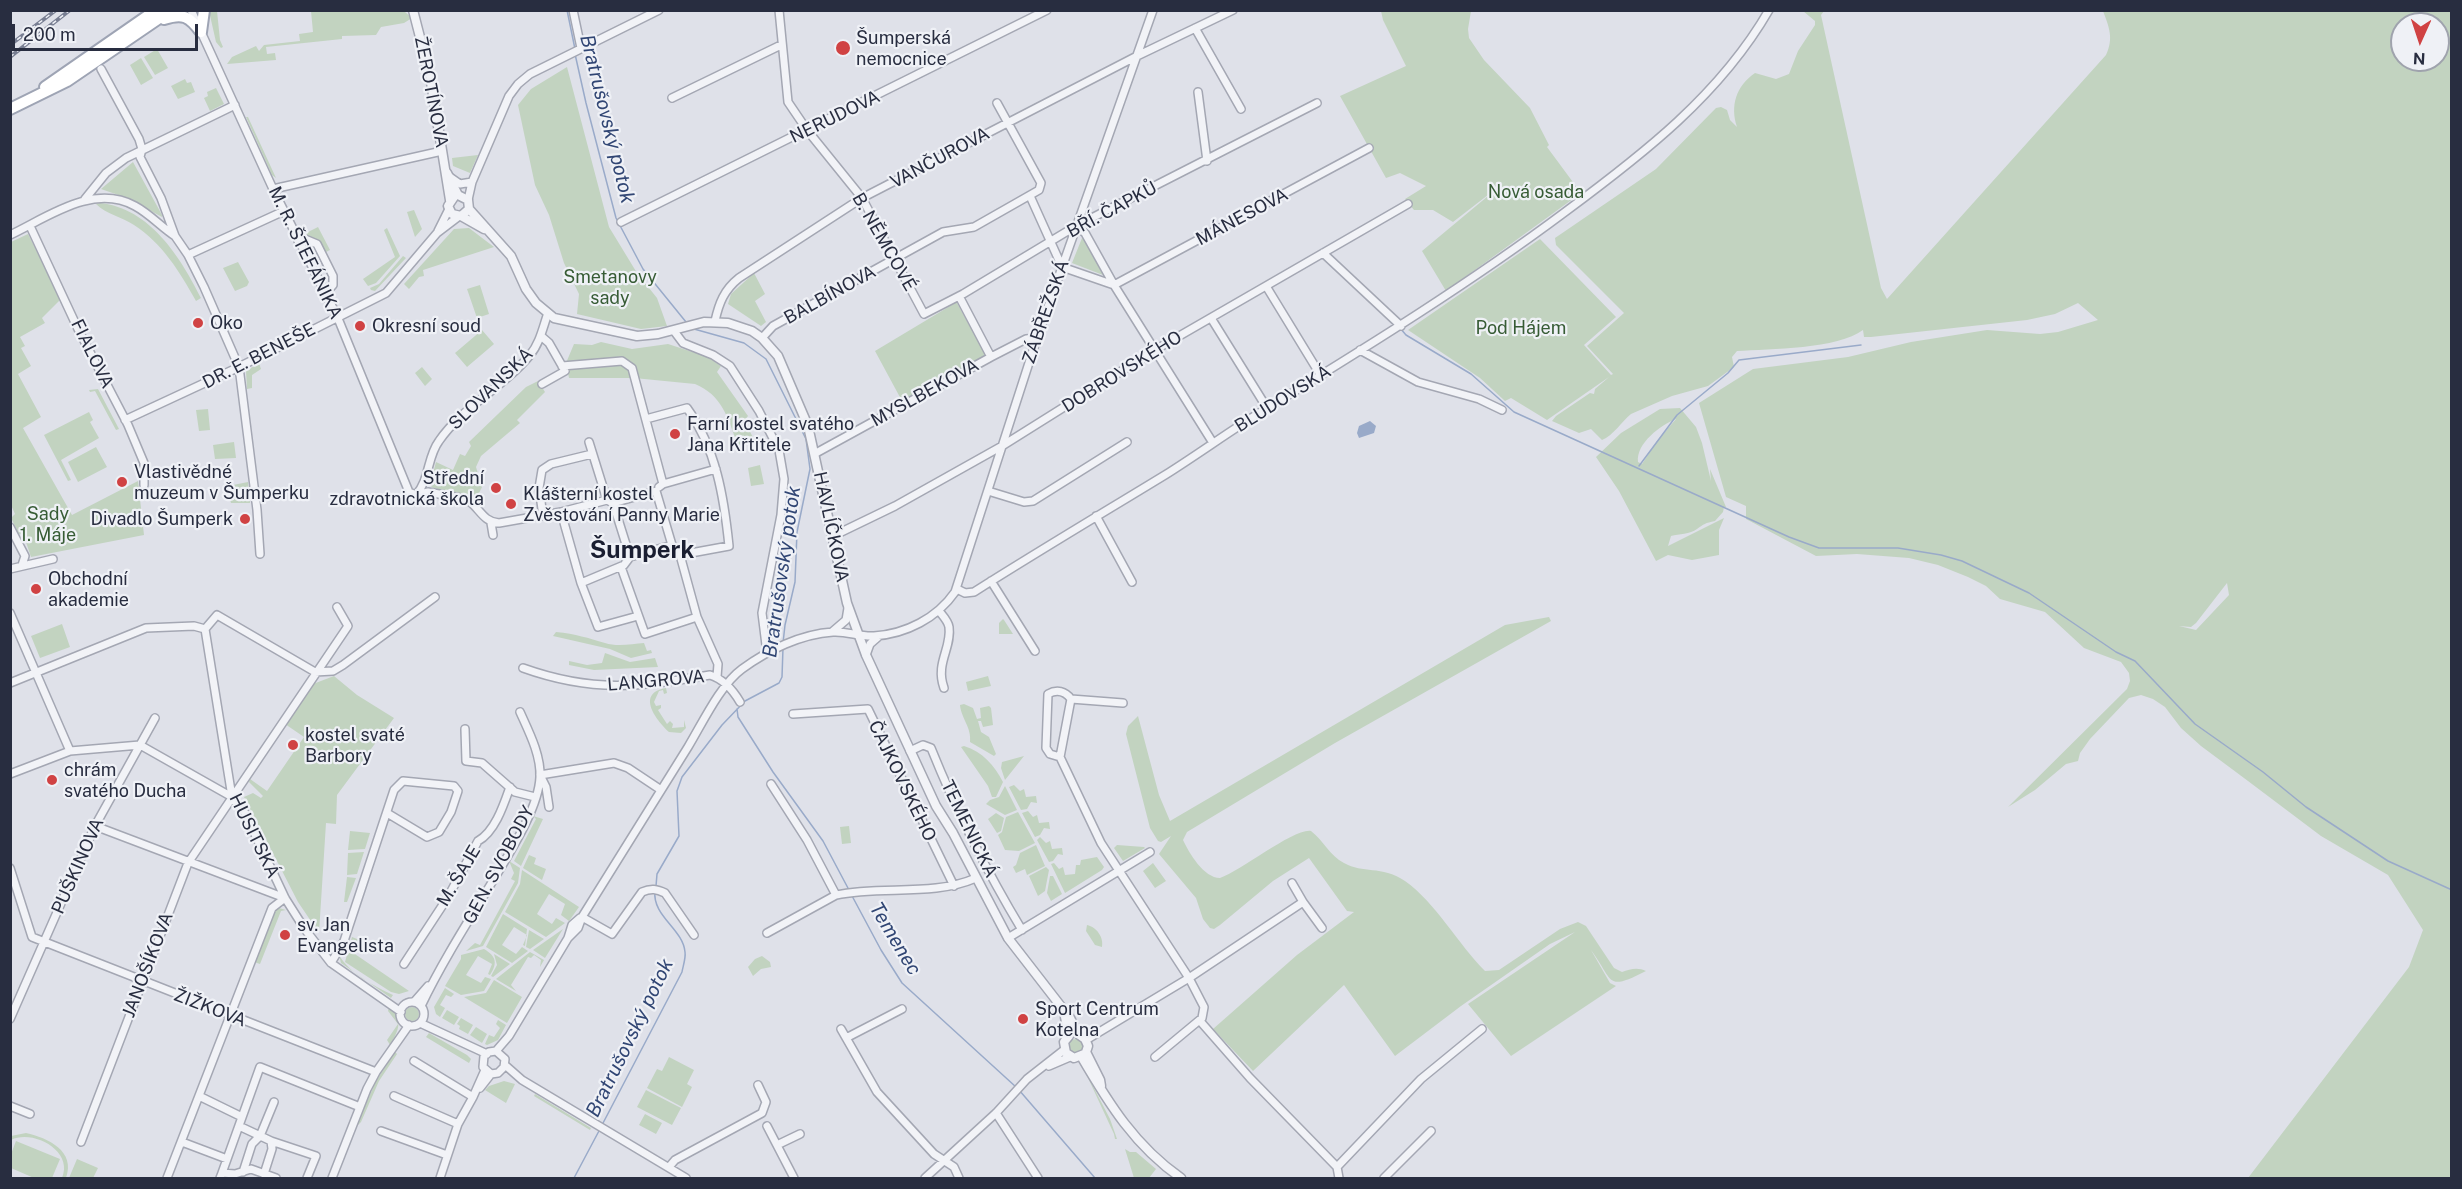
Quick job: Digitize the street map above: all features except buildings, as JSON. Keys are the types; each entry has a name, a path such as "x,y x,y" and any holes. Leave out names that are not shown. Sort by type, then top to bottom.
{"main road":[{"path":"34,96 93,52 156,10"},
{"path":"10,109 67,81 171,10"},
{"path":"201,32 204,10"},
{"path":"154,22 181,15 189,18 201,32"}],"street":[{"name":"M. R. ŠTEFÁNIKA","path":"191,10 273,189 337,316 409,492 416,495"},
{"name":"ŽEROTÍNOVA","path":"413,10 430,76 447,173 459,201 511,256 526,289 536,303 548,313"},
{"path":"573,10 577,50"},
{"name":"DR. E. BENEŠE","path":"125,420 239,367 386,293 437,233 472,182 509,96 518,84 530,74 659,10"},
{"name":"B. NĚMCOVÉ","path":"779,10 788,102 807,130 862,198 924,314"},
{"name":"NERUDOVA","path":"621,222 1047,10"},
{"name":"ZÁBŘEŽSKÁ","path":"939,611 957,589 1037,338 1153,10"},
{"name":"VANČUROVA","path":"715,321 719,303 725,291 739,278 862,198 1137,56 1233,10"},
{"name":"BLUDOVSKÁ","path":"957,589 971,593 1401,326 1469,281 1622,171 1694,108 1744,49 1769,10"},
{"path":"1195,28 1241,109"},
{"path":"672,98 781,45"},
{"path":"101,69 142,149 141,157 161,198 175,236 188,255 239,367 257,510 260,554"},
{"path":"1198,92 1207,161"},
{"path":"997,103 1041,183 1039,190 1030,196 1062,267 1114,285"},
{"name":"BŘÍ. ČAPKŮ","path":"924,314 1051,243 1076,226 1317,103"},
{"path":"85,199 106,173 142,149 235,105"},
{"name":"MÁNESOVA","path":"1114,285 1369,148"},
{"path":"273,189 442,151"},
{"path":"447,173 460,184 472,182"},
{"name":"BALBÍNOVA","path":"762,338 773,326 943,232 974,227 1030,196"},
{"path":"10,235 85,199 104,197 132,204 175,236"},
{"name":"ŽEROTÍNOVA","path":"459,201 452,214 489,232"},
{"path":"459,201 460,216"},
{"name":"DOBROVSKÉHO","path":"833,536 895,506 1002,446 1155,350 1408,204"},
{"path":"188,255 284,211"},
{"name":"DR. E. BENEŠE","path":"437,233 460,216"},
{"name":"FIALOVA","path":"30,226 144,463 144,485"},
{"path":"1076,226 1085,233 1114,285 1213,443"},
{"path":"298,240 305,239 317,244 333,276 333,285 325,294"},
{"path":"1323,253 1401,326"},
{"path":"1266,286 1321,376"},
{"path":"959,296 991,357"},
{"path":"548,313 554,318 572,323 637,336 674,331 715,321"},
{"name":"SLOVANSKÁ","path":"416,495 425,483 438,441 450,427 530,355 541,336 548,313"},
{"path":"1211,318 1267,408"},
{"name":"HAVLÍČKOVA","path":"715,321 740,326 762,338 784,366 808,426 816,453 848,603 858,634"},
{"path":"674,331 683,343 713,355 730,366 762,416 779,450 784,479 781,515 762,613 767,653"},
{"path":"541,336 549,343 565,371 542,384"},
{"name":"MYSLBEKOVA","path":"816,453 991,357 1026,339 1037,338"},
{"path":"1360,350 1418,382 1479,399 1502,410"},
{"path":"562,366 622,362 632,368 663,484"},
{"path":"645,419 687,408 700,426 725,501 729,546 680,555"},
{"path":"588,442 630,557"},
{"path":"988,491 1024,502 1033,501 1127,442"},
{"path":"543,516 539,488 542,470 551,464 592,454"},
{"path":"491,523 543,516 610,502 656,490 663,484 716,469"},
{"path":"656,490 672,545 680,555 697,617 718,664 717,677"},
{"path":"416,495 428,492 466,499 491,523 493,535"},
{"path":"561,512 581,583 598,627 638,616"},
{"path":"1096,516 1132,582"},
{"path":"10,527 25,556 22,565"},
{"path":"581,583 621,567 630,557 672,545"},
{"path":"10,569 53,560"},
{"path":"621,567 645,634 697,617"},
{"path":"991,580 1035,651"},
{"path":"10,683 146,628 194,626 205,629 217,615 315,672 333,671 435,597"},
{"path":"832,632 846,620 848,603"},
{"name":"JANOŠÍKOVA","path":"81,1142 188,863 231,796 348,626 338,606"},
{"path":"939,611 949,627 940,671 944,688"},
{"name":"LANGROVA","path":"523,668 553,679 606,687 646,686 710,675 717,677 726,685 741,669 783,645 832,632 880,635 912,627 939,611"},
{"path":"10,613 70,752"},
{"name":"HUSITSKÁ","path":"205,629 231,796 246,813 285,898 304,928 331,963 402,1009"},
{"name":"TEMENICKÁ","path":"858,634 910,751 1008,938 1070,1018 1073,1035 1086,1040"},
{"path":"866,655 870,644 880,635"},
{"path":"485,1057 496,1052 509,1036 568,938 578,928 582,917 726,685 740,702"},
{"path":"1060,756 1050,754 1046,748 1048,694 1058,691 1068,694 1071,699 1060,756 1095,832 1118,872 1189,978 1204,1006 1204,1015 1200,1021 1155,1057"},
{"path":"1071,699 1123,703"},
{"name":"ČAJKOVSKÉHO","path":"793,714 868,709 954,886"},
{"name":"GEN. SVOBODY","path":"418,1004 523,829 535,797 540,775 534,743 520,712"},
{"name":"PUŠKINOVA","path":"10,1019 95,826 155,718"},
{"path":"465,729 466,761 482,763 515,792 535,797"},
{"path":"10,774 70,752 140,745 231,796"},
{"name":"TEMENICKÁ","path":"910,751 923,745 932,748 949,790 1022,930"},
{"path":"549,807 546,787 540,775 614,763 628,768 661,790"},
{"path":"331,963 344,941 378,832 394,790 403,781 454,786 458,791 451,812 439,832 427,837 387,813"},
{"path":"771,784 807,840 836,895"},
{"name":"M. ŠAJE","path":"404,964 448,897 478,841 486,837 505,803 510,787"},
{"path":"95,826 285,898"},
{"path":"1008,938 1150,852"},
{"path":"10,868 32,938 44,943"},
{"path":"767,933 836,895 850,892 954,886 976,878"},
{"path":"1292,883 1322,928"},
{"path":"582,917 612,934 642,892 650,889 659,890 665,893 694,935"},
{"path":"167,1179 229,1015 273,908 285,898"},
{"path":"1181,1179 1161,1165 1131,1135 1084,1054 1086,1040 1189,978 1303,902"},
{"name":"ŽIŽKOVA","path":"44,943 376,1072"},
{"path":"332,1179 376,1072 399,1039 406,1023 402,1009 418,1004 422,1019 485,1057 488,1072 458,1124 440,1179"},
{"path":"846,1038 902,1009"},
{"path":"406,1023 422,1019"},
{"path":"1200,1021 1250,1078 1337,1167 1339,1179"},
{"path":"841,1029 877,1092 944,1161 954,1167 959,1179"},
{"path":"1337,1167 1421,1080 1482,1029"},
{"path":"1067,1053 1064,1042 1073,1035"},
{"path":"503,1068 503,1057 509,1036"},
{"path":"496,1052 503,1057"},
{"path":"925,1179 996,1113 1018,1088 1039,1071 1067,1053 1084,1054"},
{"path":"414,1061 473,1097"},
{"path":"276,1179 251,1169 221,1176 260,1067 360,1107"},
{"path":"488,1072 503,1068 686,1179"},
{"path":"669,1179 670,1168 675,1160 762,1113 766,1102 758,1085"},
{"path":"199,1096 242,1118"},
{"path":"394,1096 458,1124"},
{"path":"243,1172 252,1143 260,1136 274,1102"},
{"path":"10,1106 30,1114"},
{"path":"996,1113 1038,1179"},
{"path":"239,1125 272,1141 316,1156 307,1179"},
{"path":"767,1126 794,1179"},
{"path":"381,1131 447,1155"},
{"path":"1384,1179 1431,1131"},
{"path":"777,1145 800,1134"},
{"path":"264,1174 272,1149 272,1141"},
{"path":"182,1142 227,1159"}],"green space":[{"path":"209,11 217,11 220,40 223,47 221,48 216,42"},
{"path":"311,11 405,12 412,18 404,23 381,27 376,35 342,36 342,39 266,47 267,54 275,53 276,60 227,64 232,57 256,46 259,51 264,45 300,41 299,34 313,32"},
{"name":"Nová osada","path":"1381,11 1471,11 1469,38 1484,60 1530,108 1549,145 1547,147 1581,193 1446,291 1422,251 1506,181 1453,222 1433,210 1414,210 1405,199 1426,186 1400,173 1386,178 1340,96 1406,66 1383,20"},
{"name":"Pod Hájem","path":"1803,11 1824,11 1821,15 1881,288 1887,299 2106,55 2110,38 2103,11 2451,11 2451,1178 2248,1178 2409,967 2423,930 2388,875 2321,836 2201,746 2181,728 2165,707 2141,695 2129,698 2090,739 2080,753 2078,761 2066,764 2035,790 2008,807 2127,689 2130,681 2129,673 2121,662 2084,648 2045,612 2000,599 1986,586 1938,565 1909,558 1857,554 1816,556 1746,519 1746,506 1726,497 1699,403 1753,369 1848,357 1911,342 1987,330 2040,334 2058,332 2098,320 2078,303 2055,314 2027,320 1871,337 1864,337 1863,330 1837,341 1821,344 1737,351 1732,357 1734,367 1708,386 1672,396 1631,414 1602,440 1591,429 1579,433 1552,421 1590,393 1594,394 1595,389 1609,377 1547,420 1511,398 1505,401 1480,378 1408,330 1540,239 1616,317 1584,345 1611,375 1613,374 1587,346 1624,313 1556,245 1555,238 1656,169 1716,108 1721,107 1727,110 1730,120 1737,127 1735,104 1743,84 1755,73 1776,79 1789,74 1798,51 1815,25 1815,21","holes":["2227,583 2229,595 2196,630 2179,626 2191,627 2196,623"]},
{"path":"157,49 168,68 155,75 144,57"},
{"path":"141,58 153,78 141,85 130,65"},
{"name":"Smetanovy sady","path":"567,67 609,227 637,273 657,298 667,326 641,329 577,314 579,294 564,263 549,215 535,185 518,105 531,89"},
{"path":"185,79 187,83 191,82 195,92 178,99 171,86"},
{"path":"216,88 224,104 210,111 204,98 208,96 207,92"},
{"path":"246,117 248,117 276,178 272,175"},
{"path":"478,155 470,173 453,166 452,158"},
{"path":"133,162 162,217 127,198 101,189"},
{"path":"100,203 134,214 162,237 184,267 201,298 196,301 177,269 153,240 134,225 96,204"},
{"path":"414,210 422,229 415,237 407,212"},
{"path":"318,227 330,250 326,252 318,241 308,237 306,233"},
{"path":"387,228 400,256 376,283 368,286 363,279 395,257 384,230"},
{"path":"469,228 494,247 423,270 424,276 419,277 409,289 404,284 454,229"},
{"name":"Sady 1. Máje","path":"28,234 61,299 42,318 45,323 20,337 25,346 21,348 31,366 18,374 41,417 23,428 72,515 138,481 144,535 31,557 23,533 19,534 11,518 15,514 11,505 11,242"},
{"path":"1082,238 1087,240 1104,270 1103,275 1072,263"},
{"path":"403,256 406,258 375,291 371,290 370,288 379,284"},
{"path":"238,262 249,282 247,286 235,291 223,268"},
{"path":"754,273 765,294 755,301 766,322 761,326 728,304 731,294"},
{"path":"480,285 489,314 477,318 467,289"},
{"path":"955,303 985,354 984,357 902,401 875,351"},
{"path":"482,330 494,344 467,367 455,353"},
{"path":"601,342 632,349 668,344 708,357 721,366 717,372 748,416 744,421 754,439 739,445 718,401 712,394 695,384 634,378 569,378 566,363 574,344 592,345"},
{"path":"259,363 261,369 252,375 252,388 247,389 246,371"},
{"path":"422,367 432,379 425,386 415,373"},
{"path":"538,381 545,392 517,420 520,423 481,456 476,467 482,487 477,497 433,488 430,485 436,462 453,470 460,454 465,456 471,446 469,442 526,387"},
{"path":"98,389 119,429 116,430 95,391 90,392 89,390"},
{"path":"1680,408 1696,427 1711,481 1710,469 1726,507 1715,521 1694,531 1671,536 1668,546 1724,518 1719,530 1719,555 1692,560 1668,555 1656,561 1619,491 1596,457 1621,433 1660,409","holes":["1676,419 1657,441 1642,464 1638,462 1638,455 1645,442 1657,430"]},
{"path":"208,409 210,430 199,431 196,410"},
{"path":"89,412 93,420 90,422 99,438 61,460 71,480 68,481 44,435"},
{"path":"234,442 236,458 215,459 213,445"},
{"path":"96,447 107,467 78,482 68,462"},
{"path":"760,465 764,484 751,486 748,468"},
{"path":"248,482 250,503 231,503 228,492 233,492 233,485"},
{"path":"1549,617 1551,621 1335,743 1187,832 1183,840 1193,858 1203,869 1208,874 1220,878 1293,836 1311,831 1344,863 1388,873 1405,881 1437,912 1485,971 1499,970 1560,929 1578,922 1586,926 1614,968 1622,972 1634,969 1646,971 1617,982 1608,976 1591,950 1610,983 1616,986 1511,1056 1468,1004 1575,932 1550,944 1461,1006 1395,1056 1344,985 1253,1071 1213,1029 1297,955 1354,912 1347,911 1309,858 1273,881 1220,925 1214,929 1210,928 1203,919 1196,898 1159,854 1171,836 1161,842 1158,841 1150,828 1126,734 1128,726 1138,716 1159,795 1170,821 1505,625"},
{"path":"1003,619 1013,634 999,634 999,623"},
{"path":"62,624 70,647 40,658 31,636"},
{"path":"556,632 614,645 644,643 647,651 651,650 652,653 631,658 610,649 553,636"},
{"path":"605,653 630,662 655,658 658,667 594,670 569,665 569,661 587,665 602,663"},
{"path":"334,676 357,695 394,718 337,795 336,824 326,823 319,933 298,902 244,797 253,793 261,798 263,796 249,782 250,779 267,791 304,737 285,724 313,684"},
{"path":"988,676 991,686 968,691 966,682"},
{"path":"666,688 667,693 664,694 663,690 659,691 654,702 656,706 661,705 658,710 667,724 670,721 673,724 672,728 684,727 684,720 686,728 681,733 669,732 658,720 651,707 652,695 657,691"},
{"path":"964,704 973,708 977,719 981,718 980,708 989,706 991,708 993,725 983,727 981,721 978,721 981,732 989,737 996,754 994,756 970,742 960,705"},
{"path":"964,746 982,756 1000,776 1003,782 996,797 992,797 988,786 961,747"},
{"path":"1024,756 1005,780 1001,768 1002,762"},
{"path":"1014,785 1020,791 1024,789 1026,797 1036,796 1037,803 1031,802 1027,809 1021,810 1009,787"},
{"path":"1005,786 1017,810 1005,815 986,804 999,797"},
{"path":"1028,811 1033,817 1037,815 1039,823 1049,822 1050,829 1044,828 1040,835 1035,837 1022,813"},
{"path":"1018,812 1035,843 1019,851 1005,850 998,835 1002,832 1006,817"},
{"path":"996,813 1004,818 1001,831 997,833 988,819"},
{"path":"533,816 543,819 521,866 514,861 536,819"},
{"path":"849,826 851,843 842,844 840,827"},
{"path":"350,831 370,833 365,849 348,850"},
{"path":"1040,837 1046,843 1050,841 1052,849 1062,848 1063,855 1058,854 1053,861 1049,862 1037,840"},
{"path":"1036,845 1045,866 1027,875 1025,869 1016,873 1013,867 1020,853"},
{"path":"1117,845 1145,848 1123,861 1114,848"},
{"path":"364,852 357,874 347,875 348,853"},
{"path":"529,855 536,858 534,864 546,869 542,880 523,868"},
{"path":"1097,857 1104,867 1102,870 1065,893 1051,864 1054,863 1059,869 1063,867 1065,875 1075,874 1076,865 1080,865 1081,860"},
{"path":"509,861 520,868 518,883 483,946 466,951 475,943 480,945 515,881 511,879 514,873"},
{"path":"1153,863 1166,881 1155,888 1143,871"},
{"path":"1046,867 1049,870 1045,891 1038,896 1029,876"},
{"path":"522,870 579,907 569,921 561,915 565,904 549,894 537,914 552,924 556,918 565,923 546,937 505,912 520,884"},
{"path":"1050,876 1053,876 1062,894 1051,901 1047,893"},
{"path":"347,877 356,878 347,902 344,902"},
{"path":"279,908 286,910 281,911 260,964 254,962 274,911"},
{"path":"503,914 527,929 526,935 514,927 502,945 516,954 522,947 528,951 512,963 486,947"},
{"path":"1087,925 1099,933 1102,947 1095,945 1086,931"},
{"path":"563,929 545,958 533,950"},
{"path":"529,930 544,939 530,949 526,947"},
{"path":"352,937 362,941 360,943 355,940 349,950 409,991 399,994 391,992 345,962"},
{"path":"484,949 491,954 495,963 490,975 488,974 492,964 478,956 466,975 481,983 485,977 491,979 484,991 461,995 445,986 461,959 461,955"},
{"path":"530,952 544,960 540,967 541,960 534,955 531,958 528,957 511,985 516,991 496,979"},
{"path":"494,954 510,964 493,977 491,976 497,965"},
{"path":"339,955 343,962 355,973 341,963"},
{"path":"762,956 770,962 771,967 761,969 753,976 748,967 755,959"},
{"path":"366,980 378,987 393,995 391,998"},
{"path":"494,980 522,997 507,1023 464,997 486,993"},
{"path":"445,988 454,994 451,997 446,995 440,1005 445,1008 440,1017 436,1014 434,1007"},
{"path":"389,1007 397,1015 398,1024 388,1011"},
{"path":"412,1007 417,1009 419,1014 417,1019 412,1021 407,1019 405,1014 407,1009"},
{"path":"447,1010 459,1017 454,1025 442,1018"},
{"path":"461,1018 473,1025 468,1034 459,1029 460,1026 457,1024"},
{"path":"498,1020 506,1025 498,1040 487,1045 485,1044 489,1035 494,1037 500,1028 496,1024"},
{"path":"398,1024 396,1035 390,1045 387,1040"},
{"path":"476,1027 487,1034 482,1043 470,1035"},
{"path":"429,1033 467,1055 471,1059 469,1063 426,1037"},
{"path":"1073,1039 1079,1039 1083,1046 1079,1053 1073,1053 1069,1049 1069,1043"},
{"path":"395,1052 397,1054 379,1081 361,1122 356,1127 376,1081"},
{"path":"669,1057 694,1070 687,1084 692,1087 682,1107 647,1088 657,1069 662,1071"},
{"path":"1083,1067 1110,1119 1117,1139 1115,1139"},
{"path":"504,1081 515,1084 506,1103 485,1090 489,1086"},
{"path":"646,1090 681,1108 672,1125 637,1107"},
{"path":"535,1094 591,1128 590,1130 534,1096"},
{"path":"645,1114 662,1123 656,1134 639,1125"},
{"path":"26,1133 51,1142 64,1153 68,1169 66,1178 62,1178 64,1168 62,1159 49,1145 30,1138 20,1137 11,1140 11,1136"},
{"path":"16,1141 60,1159 52,1178 34,1178 11,1168 11,1154"},
{"path":"1125,1149 1136,1152 1156,1169 1149,1178 1134,1178"},
{"path":"77,1159 98,1168 93,1178 69,1178"}],"water":[{"path":"1370,421 1376,426 1374,433 1359,438 1357,433 1359,426"}],"waterway":[{"name":"Bratrušovský potok","path":"567,10 575,49"},
{"name":"Bratrušovský potok","path":"575,54 616,218 643,269 686,322"},
{"path":"1400,328 1406,335 1471,374 1514,412 1789,537 1819,548 1898,548 1941,555 1962,561 2029,593 2116,652 2135,661 2195,724 2263,772 2306,807 2388,861 2452,890"},
{"name":"Bratrušovský potok","path":"694,329 744,343 766,359 806,439 810,469 797,532 795,582 783,643"},
{"path":"1639,466 1677,415 1728,373 1739,360 1861,345"},
{"name":"Bratrušovský potok","path":"656,886 657,874 679,836 677,791 682,777 722,725 745,701 779,683 782,677 783,648"},
{"name":"Temenec","path":"737,709 738,717 773,772 823,841 849,890"},
{"name":"Bratrušovský potok","path":"602,1125 682,972 685,959 683,944 658,908 655,891"},
{"name":"Temenec","path":"851,894 881,950 902,983 1016,1087"},
{"name":"Temenec","path":"1019,1090 1095,1178"},
{"name":"Bratrušovský potok","path":"574,1178 600,1129"}],"railway":[{"path":"10,45 56,10"},
{"path":"10,57 70,10"}],"place":[{"name":"Šumperská nemocnice","path":"843,48"},
{"name":"Oko","path":"198,323"},
{"name":"Okresní soud","path":"360,326"},
{"name":"Farní kostel svatého Jana Křtitele","path":"675,434"},
{"name":"Vlastivědné muzeum v Šumperku","path":"122,482"},
{"name":"Střední zdravotnická škola","path":"496,488"},
{"name":"Klášterní kostel Zvěstování Panny Marie","path":"511,504"},
{"name":"Divadlo Šumperk","path":"245,519"},
{"name":"Obchodní akademie","path":"36,589"},
{"name":"kostel svaté Barbory","path":"293,745"},
{"name":"chrám svatého Ducha","path":"52,780"},
{"name":"sv. Jan Evangelista","path":"285,935"},
{"name":"Sport Centrum Kotelna","path":"1023,1019"}],"district":[{"name":"Šumperk","path":"642,551"}]}
